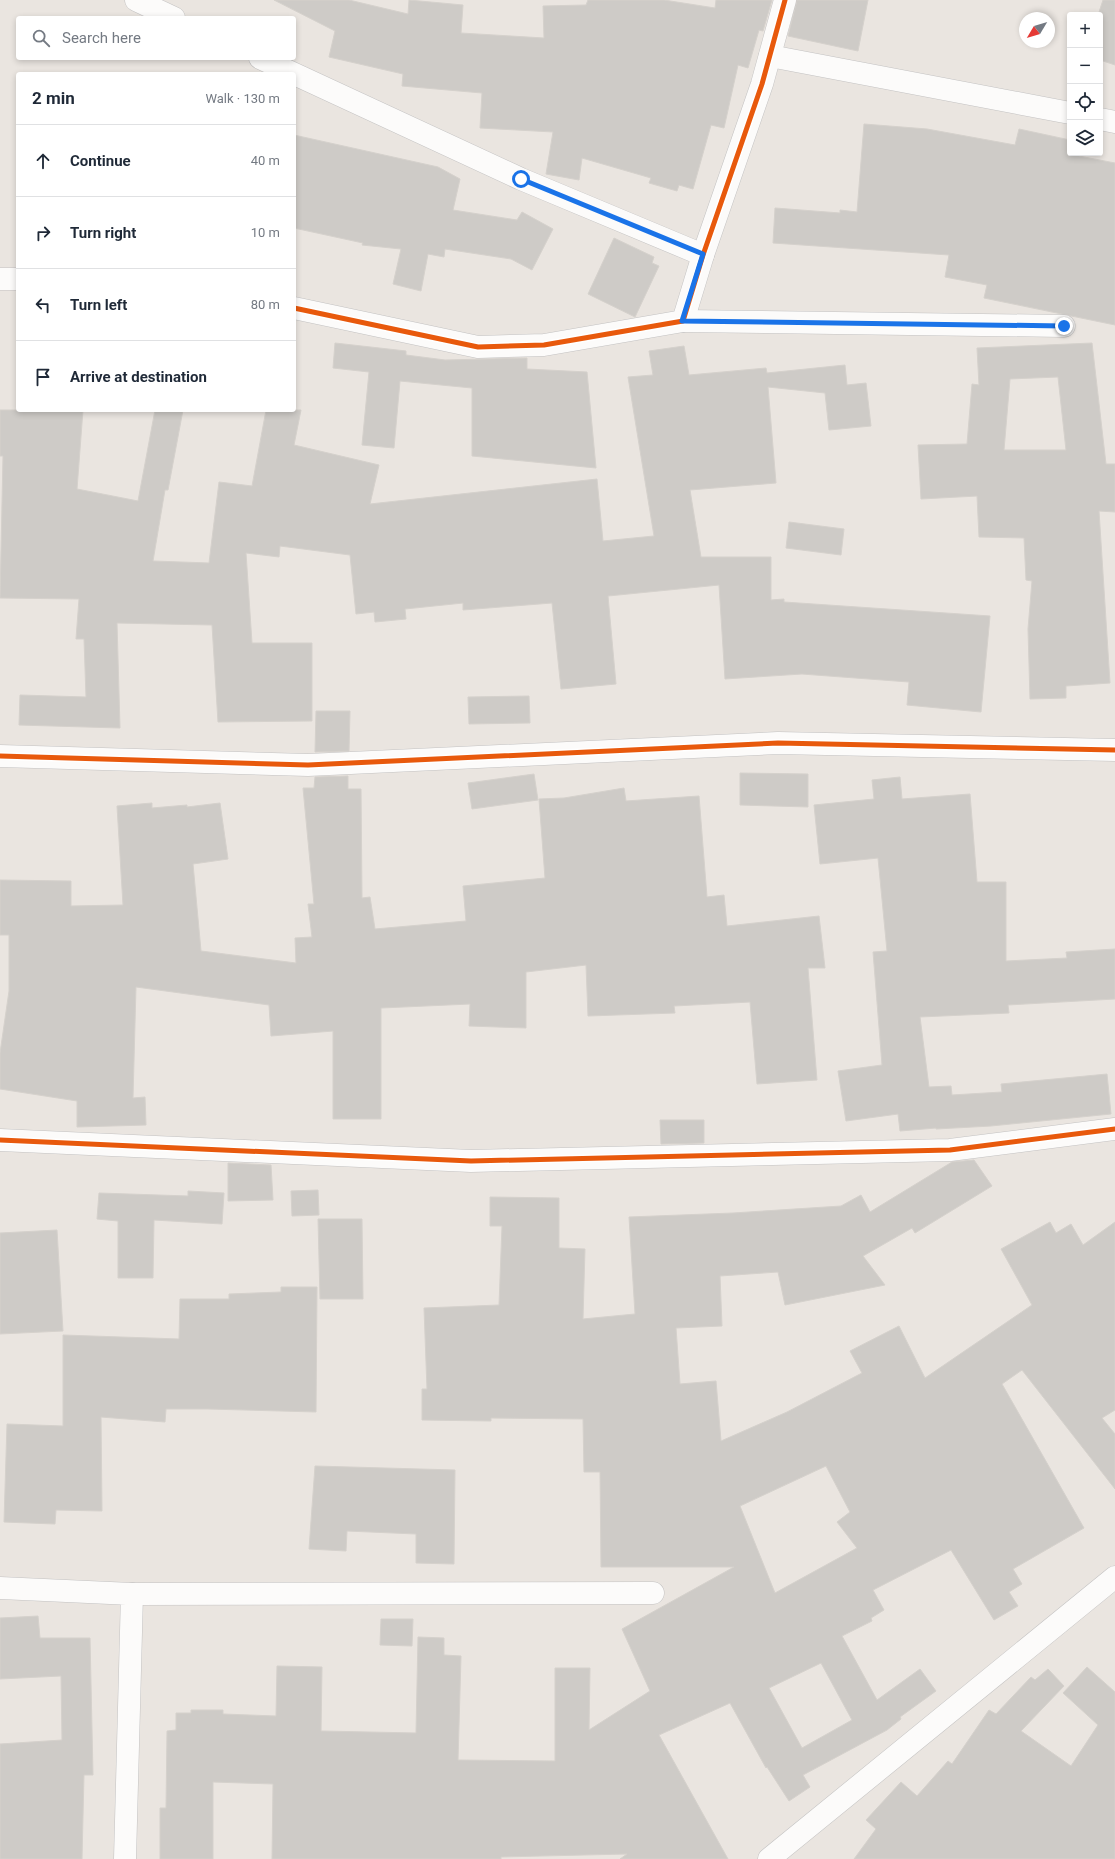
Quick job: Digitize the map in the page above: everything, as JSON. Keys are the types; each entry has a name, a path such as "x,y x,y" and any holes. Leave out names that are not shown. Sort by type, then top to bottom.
{"street":[{"path":"136,0 170,16"},
{"path":"682,321 703,254 762,84 784,0"},
{"path":"770,56 1067,112"},
{"path":"264,60 290,72"},
{"path":"296,75 521,179 703,254"},
{"path":"1103,120 1115,122"},
{"path":"0,279 16,278"},
{"path":"296,308 478,347 544,345 682,321 1064,326"},
{"path":"0,756 308,766 778,743 1115,750"},
{"path":"0,1140 471,1161 950,1150 1115,1129"},
{"path":"769,1859 1115,1577"},
{"path":"0,1588 132,1594 653,1593"},
{"path":"125,1859 132,1594"}],"building":[{"path":"274,0 349,0 408,14 409,0 463,5 461,33 544,38 543,6 586,5 588,0 664,0 715,8 716,0 772,0 763,31 759,30 748,68 738,65 724,128 711,125 693,189 679,185 677,191 649,183 651,178 582,158 579,180 546,174 553,132 480,128 482,93 402,86 403,74 329,57 335,31"},
{"path":"797,0 868,0 858,51 788,36"},
{"path":"1103,0 1115,0 1115,65 1103,61 1103,12 1099,12"},
{"path":"864,124 927,129 1015,145 1019,129 1067,139 1067,156 1079,156 1115,163 1115,325 984,298 987,285 945,277 949,255 773,243 775,208 840,213 840,210 857,212"},
{"path":"296,135 438,167 460,179 453,210 517,220 522,212 553,229 532,270 511,259 445,249 444,257 428,254 421,291 393,284 401,249 362,245 363,243 296,228"},
{"path":"614,238 654,257 652,263 659,266 635,317 588,294"},
{"path":"335,343 406,351 406,355 445,360 527,358 527,369 587,372 596,468 472,456 472,388 400,381 394,448 362,445 369,372 333,368"},
{"path":"1092,343 1106,464 1115,464 1115,512 1099,511 1110,683 1066,686 1066,698 1030,699 1028,629 1032,581 1026,580 1024,538 979,537 977,496 921,499 918,445 967,444 972,384 979,385 977,348","holes":["1058,377 1066,450 1004,450 1010,379"]},
{"path":"684,346 689,375 766,368 767,373 845,365 847,385 866,383 871,426 829,430 825,393 768,387 776,483 690,490 701,557 771,557 771,600 784,599 784,602 990,616 981,712 907,705 909,682 802,674 725,679 719,585 608,596 616,684 561,689 552,603 463,610 463,603 405,609 406,619 375,622 374,612 356,614 350,555 280,546 279,557 246,553 252,643 312,643 312,721 218,722 212,625 117,623 120,728 19,725 20,695 86,697 84,639 76,639 79,599 0,598 3,456 0,456 0,410 16,410 16,412 83,412 77,489 138,501 155,412 183,412 168,490 165,490 153,561 209,563 219,482 252,486 266,412 296,412 296,410 301,410 294,445 379,465 370,504 597,479 603,541 654,536 628,377 653,375 649,351"},
{"path":"789,522 844,529 841,555 786,548"},
{"path":"529,696 530,723 469,724 468,697"},
{"path":"316,711 350,711 349,751 315,752"},
{"path":"740,773 808,774 808,807 740,805"},
{"path":"534,774 538,800 472,809 468,783"},
{"path":"348,776 348,789 361,789 362,898 370,897 375,929 466,921 463,886 545,878 539,799 564,798 624,788 626,801 699,796 707,897 724,895 727,926 819,916 825,968 808,968 817,1080 757,1084 750,1002 674,1006 675,1013 588,1016 586,965 526,972 526,1028 469,1026 470,1004 381,1008 381,1119 333,1119 333,1031 271,1036 269,1005 136,987 133,1098 145,1097 146,1125 77,1127 77,1101 0,1089 0,1053 9,991 9,935 0,935 0,880 71,881 71,906 123,905 117,806 152,803 152,808 187,805 187,807 220,803 228,859 193,864 201,951 296,963 295,938 312,937 308,904 314,904 303,788 314,788 315,777"},
{"path":"900,777 902,799 970,794 977,882 1006,882 1006,961 1067,958 1066,952 1115,949 1115,999 1008,1005 1009,1013 920,1017 929,1087 951,1086 952,1095 1002,1092 1001,1084 1107,1074 1111,1114 991,1126 900,1131 898,1114 846,1121 838,1071 882,1065 873,952 887,951 878,858 820,864 814,805 874,799 872,780"},
{"path":"660,1120 704,1120 704,1143 661,1144"},
{"path":"974,1160 992,1186 915,1233 912,1228 863,1256 885,1285 785,1305 778,1272 720,1276 722,1326 676,1328 680,1384 716,1381 721,1441 787,1412 862,1373 850,1351 899,1326 925,1378 1032,1305 1001,1249 1050,1222 1056,1233 1071,1224 1083,1245 1115,1222 1115,1410 1102,1418 1115,1434 1115,1489 1022,1370 1002,1384 1084,1528 1013,1569 1022,1584 1009,1592 1018,1606 994,1620 951,1550 873,1590 884,1610 871,1618 872,1621 842,1636 877,1700 920,1669 936,1691 900,1717 901,1719 887,1730 803,1775 810,1787 789,1801 767,1767 766,1768 730,1703 659,1735 728,1859 620,1859 627,1854 501,1857 501,1859 272,1859 273,1784 213,1782 213,1859 160,1859 160,1808 166,1808 167,1731 176,1730 176,1713 191,1713 191,1710 223,1710 223,1714 276,1716 277,1666 322,1667 321,1731 416,1733 418,1637 444,1638 444,1655 461,1656 458,1760 555,1761 555,1668 590,1668 589,1730 650,1691 622,1629 734,1567 601,1567 600,1472 584,1472 583,1419 491,1418 491,1421 422,1420 422,1389 427,1389 424,1308 499,1305 502,1226 490,1226 490,1197 559,1198 559,1248 585,1249 583,1319 635,1314 629,1217 733,1213 841,1206 861,1195 870,1212 952,1162","holes":["826,1466 850,1512 837,1522 857,1548 775,1593 740,1506","821,1663 852,1720 802,1748 769,1688"]},
{"path":"228,1163 271,1165 273,1200 228,1201"},
{"path":"318,1190 319,1215 292,1216 291,1191"},
{"path":"188,1191 224,1193 222,1224 154,1220 153,1278 118,1278 118,1221 97,1219 99,1193 188,1196"},
{"path":"318,1219 362,1219 363,1299 320,1299"},
{"path":"57,1230 63,1331 0,1334 0,1233"},
{"path":"281,1287 317,1287 316,1412 166,1409 165,1422 101,1417 102,1511 56,1510 55,1524 4,1522 7,1424 63,1426 63,1335 179,1339 180,1299 229,1299 229,1294 281,1292"},
{"path":"315,1466 455,1470 454,1564 416,1563 416,1534 347,1531 346,1551 309,1549"},
{"path":"38,1616 40,1638 90,1638 93,1775 84,1775 82,1859 0,1859 0,1744 62,1740 61,1676 0,1679 0,1618"},
{"path":"381,1619 413,1619 412,1646 380,1645"},
{"path":"1087,1667 1115,1692 1115,1859 854,1859 876,1829 866,1820 901,1782 917,1796 948,1761 952,1764 989,1710 996,1714 1031,1677 1035,1680 1048,1669 1064,1686 1021,1731 1071,1766 1098,1725 1063,1693"}],"cycle path":[{"path":"296,308 478,347 544,345 683,321 703,255 762,84 785,0"},
{"path":"0,756 308,765 778,743 1115,750"},
{"path":"0,1140 471,1161 950,1150 1115,1129"}],"route":[{"path":"521,179 703,254 682,321 1064,326"}]}
